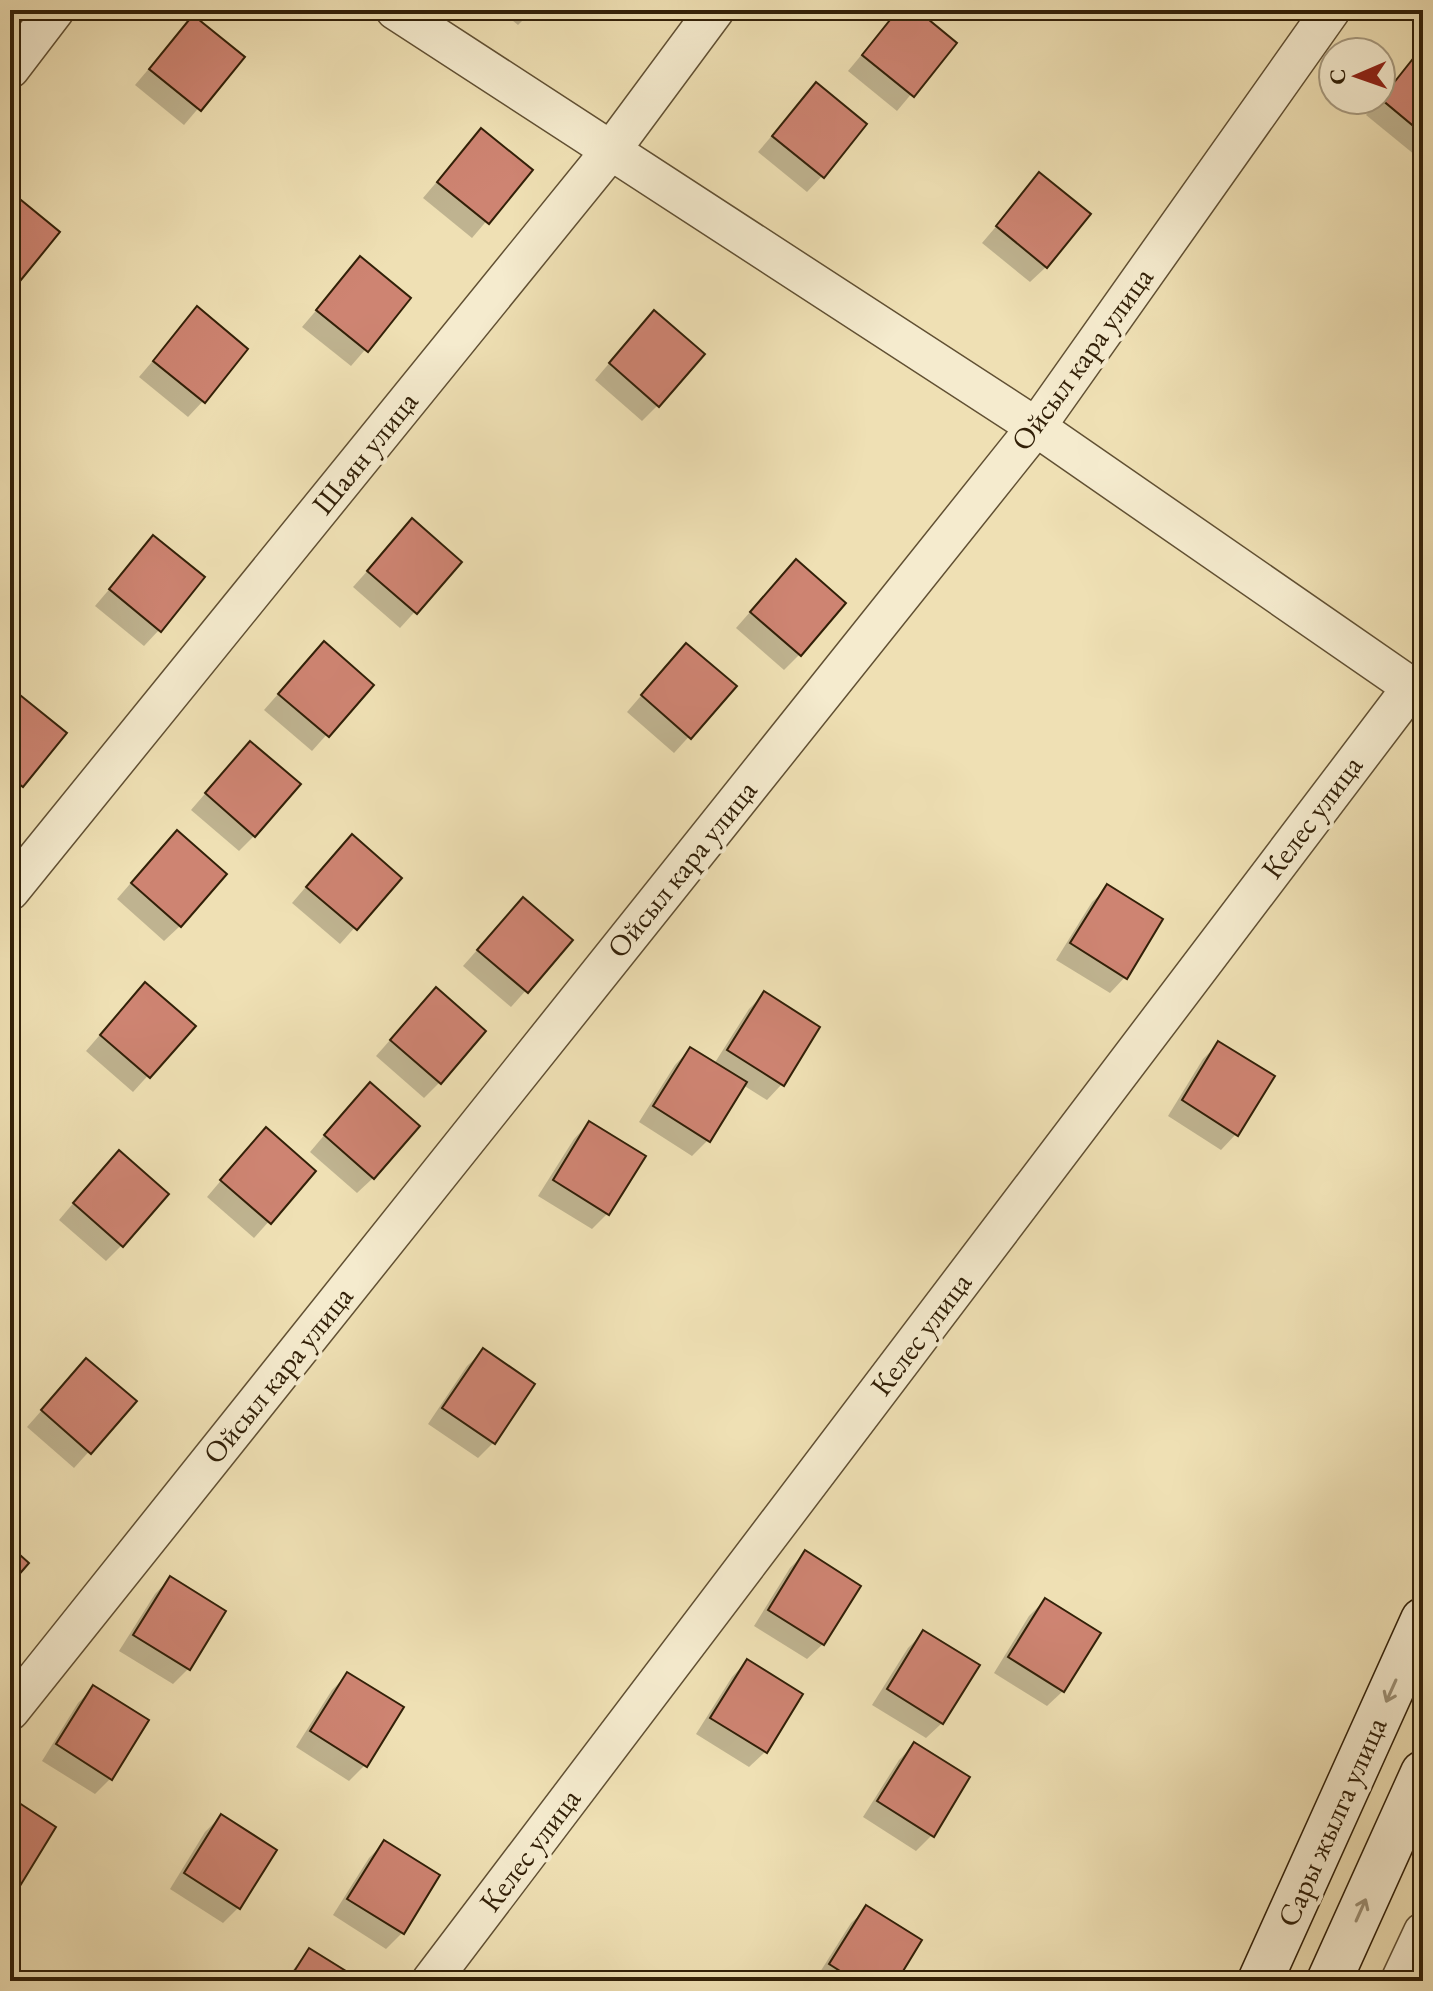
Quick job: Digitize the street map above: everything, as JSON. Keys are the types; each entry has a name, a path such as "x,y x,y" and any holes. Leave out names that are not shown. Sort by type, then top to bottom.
{"main road":[{"name":"Сары жылга улица","path":"1260,1981 1423,1620"},
{"name":"Сары жылга улица","path":"1329,1981 1423,1773"}],"street":[{"path":"10,69 55,10"},
{"path":"395,10 1036,427 1417,691"},
{"name":"Шаян улица","path":"10,891 612,149 715,10"},
{"name":"Ойсыл кара улица","path":"10,1711 1036,427 1331,10"},
{"name":"Келес улица","path":"431,1981 1417,691"},
{"path":"1400,1981 1423,1932"}],"building":[{"path":"898,10 917,10 957,43 914,97 862,55"},
{"path":"193,15 245,57 201,111 149,69"},
{"path":"1423,46 1423,134 1397,112 1397,79"},
{"path":"816,82 867,124 824,178 772,136"},
{"path":"481,128 533,170 489,224 437,182"},
{"path":"1039,172 1091,214 1047,268 996,226"},
{"path":"10,191 60,232 16,286 10,281"},
{"path":"360,256 411,298 368,352 316,310"},
{"path":"197,306 248,349 205,403 153,361"},
{"path":"654,310 705,354 659,407 609,363"},
{"path":"412,518 462,562 417,614 367,571"},
{"path":"153,535 205,577 161,632 109,589"},
{"path":"796,559 846,603 801,656 750,612"},
{"path":"324,641 374,685 329,737 278,694"},
{"path":"686,643 737,686 691,739 641,695"},
{"path":"15,691 67,733 23,787 10,777 10,697"},
{"path":"250,741 301,784 255,837 205,793"},
{"path":"177,830 227,874 181,927 131,883"},
{"path":"352,834 402,878 357,930 306,887"},
{"path":"1107,884 1163,919 1127,979 1070,943"},
{"path":"523,897 573,940 528,993 477,950"},
{"path":"145,982 196,1026 150,1078 100,1035"},
{"path":"436,987 486,1031 441,1084 390,1040"},
{"path":"764,991 820,1027 784,1086 727,1050"},
{"path":"1218,1041 1275,1076 1238,1136 1182,1100"},
{"path":"690,1047 747,1082 710,1142 653,1106"},
{"path":"370,1082 420,1126 374,1179 324,1135"},
{"path":"589,1121 646,1156 609,1215 553,1180"},
{"path":"266,1127 316,1171 271,1224 220,1180"},
{"path":"119,1150 169,1194 123,1247 73,1203"},
{"path":"483,1348 535,1384 495,1444 442,1408"},
{"path":"86,1358 137,1401 91,1454 41,1410"},
{"path":"10,1546 29,1563 10,1585"},
{"path":"805,1550 861,1586 824,1645 768,1610"},
{"path":"170,1576 226,1611 190,1670 133,1635"},
{"path":"1045,1598 1101,1633 1064,1692 1008,1657"},
{"path":"923,1630 980,1665 943,1724 887,1689"},
{"path":"747,1659 803,1694 767,1753 710,1718"},
{"path":"347,1672 404,1707 367,1767 310,1731"},
{"path":"93,1685 149,1720 112,1780 56,1744"},
{"path":"914,1742 970,1777 934,1837 877,1801"},
{"path":"10,1797 56,1827 20,1886 10,1880"},
{"path":"221,1814 277,1850 240,1909 184,1873"},
{"path":"384,1840 440,1875 404,1934 347,1899"},
{"path":"866,1905 922,1940 897,1981 856,1981 829,1964"},
{"path":"309,1948 362,1981 288,1981"}]}
